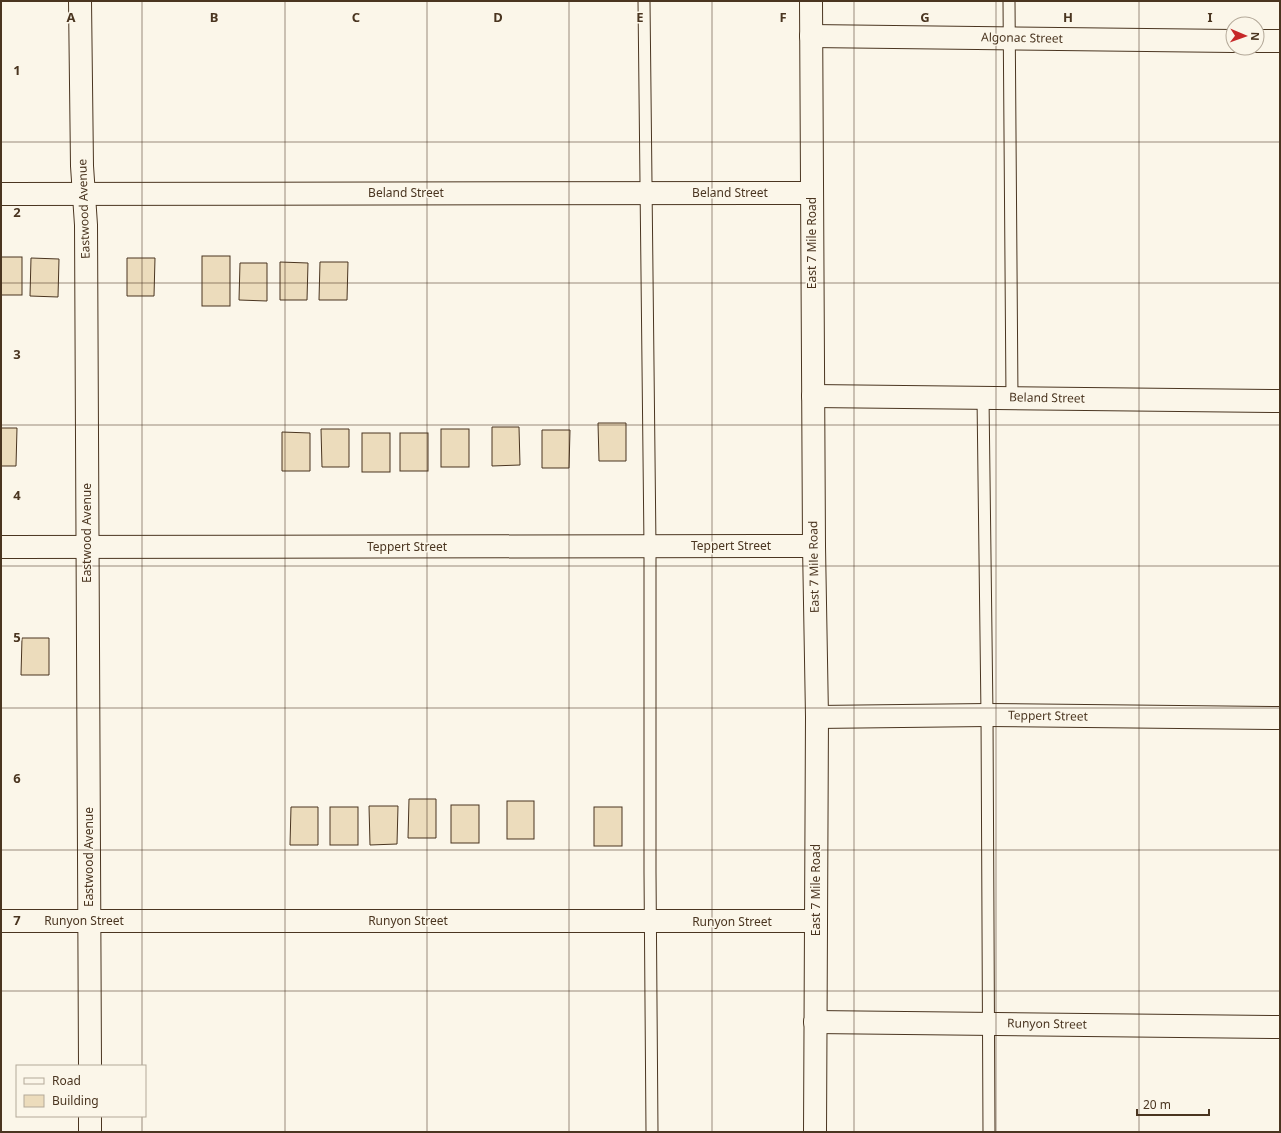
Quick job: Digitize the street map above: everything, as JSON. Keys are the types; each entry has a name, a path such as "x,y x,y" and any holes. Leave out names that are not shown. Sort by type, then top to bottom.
{"street":[{"name":"Eastwood Avenue","path":"80,1 86,233 90,1065"},
{"name":"East 7 Mile Road","path":"811,1 814,546 817,717 815,1132"},
{"name":"Algonac Street","path":"811,36 1225,41"},
{"path":"1265,41 1280,41"},
{"name":"Beland Street","path":"1,194 812,193"},
{"name":"Beland Street","path":"813,396 1280,401"},
{"name":"Teppert Street","path":"1,547 814,546"},
{"name":"Teppert Street","path":"817,717 987,715 1280,718"},
{"name":"Runyon Street","path":"1,921 816,921"},
{"name":"Runyon Street","path":"815,1022 1280,1026"},
{"path":"90,1117 90,1132"}],"lane":[{"path":"644,1 650,547 650,921 652,1132"},
{"path":"1009,1 1012,398"},
{"path":"983,397 987,715 989,1132"}],"building":[{"path":"202,256 230,256 230,306 202,306"},
{"path":"1,257 22,257 22,295 1,295"},
{"path":"31,258 59,259 58,297 30,296"},
{"path":"127,258 155,258 154,296 127,296"},
{"path":"280,262 308,263 307,300 280,300"},
{"path":"320,262 348,262 347,300 319,300"},
{"path":"240,263 267,263 267,301 239,300"},
{"path":"598,423 626,423 626,461 599,461"},
{"path":"492,427 519,427 520,465 492,466"},
{"path":"1,428 17,428 16,466 1,466"},
{"path":"321,429 349,429 349,467 322,467"},
{"path":"441,429 469,429 469,467 441,467"},
{"path":"542,430 570,430 569,468 542,468"},
{"path":"282,432 310,433 310,471 282,471"},
{"path":"362,433 390,433 390,472 362,472"},
{"path":"400,433 428,433 428,471 400,471"},
{"path":"22,638 49,638 49,675 21,675"},
{"path":"409,799 436,799 436,838 408,838"},
{"path":"507,801 534,801 534,839 507,839"},
{"path":"451,805 479,805 479,843 451,843"},
{"path":"369,806 398,806 397,844 370,845"},
{"path":"291,807 318,807 318,845 290,845"},
{"path":"330,807 358,807 358,845 330,845"},
{"path":"594,807 622,807 622,846 594,846"}]}
